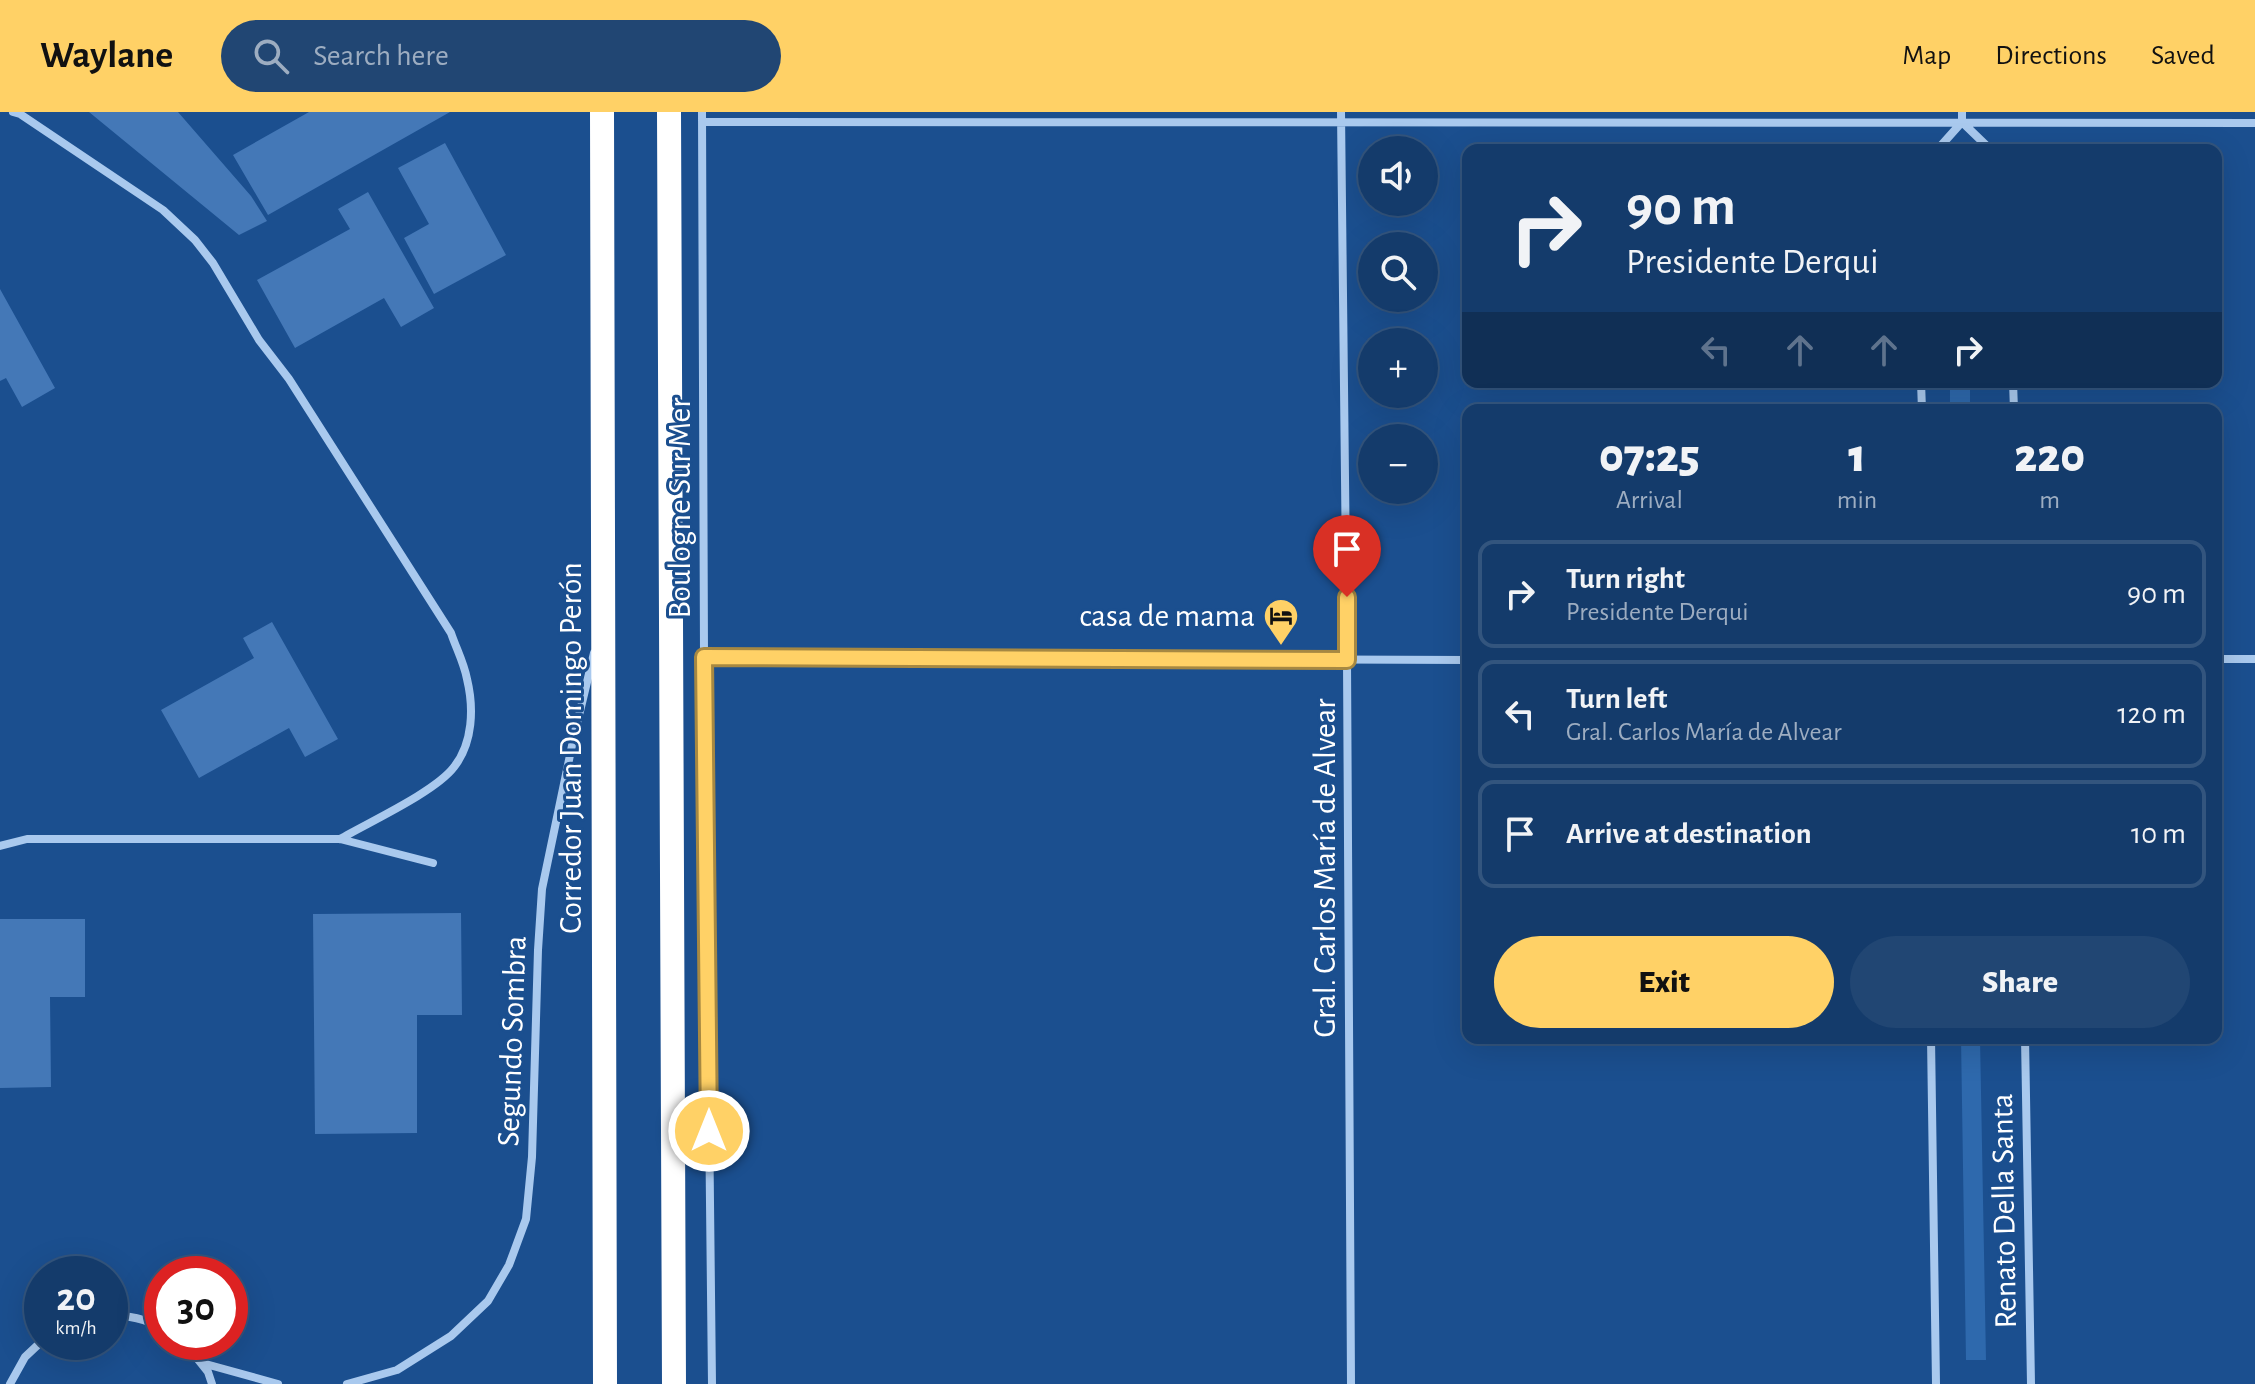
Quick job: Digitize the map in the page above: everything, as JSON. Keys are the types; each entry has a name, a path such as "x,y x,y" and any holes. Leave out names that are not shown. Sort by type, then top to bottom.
{"highway":[{"name":"Corredor Juan Domingo Perón","path":"602,112 605,1384"},
{"path":"669,112 674,1384"}],"street":[{"path":"13,112 163,210 195,240 213,263 259,340 289,379 451,633 467,679 471,719 466,747 453,769 428,789 340,839"},
{"path":"1942,144 1962,122 1962,112"},
{"path":"702,117 1341,117 2255,123"},
{"name":"Boulogne Sur Mer","path":"702,117 712,1384"},
{"name":"Gral. Carlos María de Alvear","path":"1341,117 1351,1384"},
{"path":"1962,122 1985,144"},
{"name":"Segundo Sombra","path":"347,1384 397,1370 451,1336 488,1301 509,1265 526,1219 532,1157 542,889 603,614"},
{"path":"704,657 1462,660"},
{"path":"2222,659 2255,659"},
{"path":"0,846 27,839 340,839 433,863"},
{"path":"1931,1044 1936,1384"},
{"name":"Renato Della Santa","path":"2025,1044 2031,1384"},
{"path":"10,1384 24,1359"},
{"path":"199,1360 212,1384"},
{"path":"202,1363 278,1384"}],"shaded area":[{"path":"1950,388 1970,388 1970,404 1950,404"},
{"path":"1961,1044 1980,1044 1986,1360 1966,1360"}],"building":[{"path":"89,112 178,112 251,196 267,221 239,235"},
{"path":"309,112 450,112 268,215 233,155"},
{"path":"445,143 506,255 434,294 404,238 429,224 398,168"},
{"path":"368,192 434,308 401,327 384,298 295,348 257,280 350,229 338,209"},
{"path":"0,289 55,388 22,407 6,378 0,381"},
{"path":"272,622 338,739 305,757 289,728 199,778 161,710 254,658 243,638"},
{"path":"461,913 462,1015 417,1015 417,1133 315,1134 313,914"},
{"path":"0,919 85,919 85,997 50,997 51,1087 0,1088"}],"place":[{"name":"casa de mama","path":"1281,647"}],"route":[{"path":"709,1131 704,657 1347,660 1347,597"}]}
